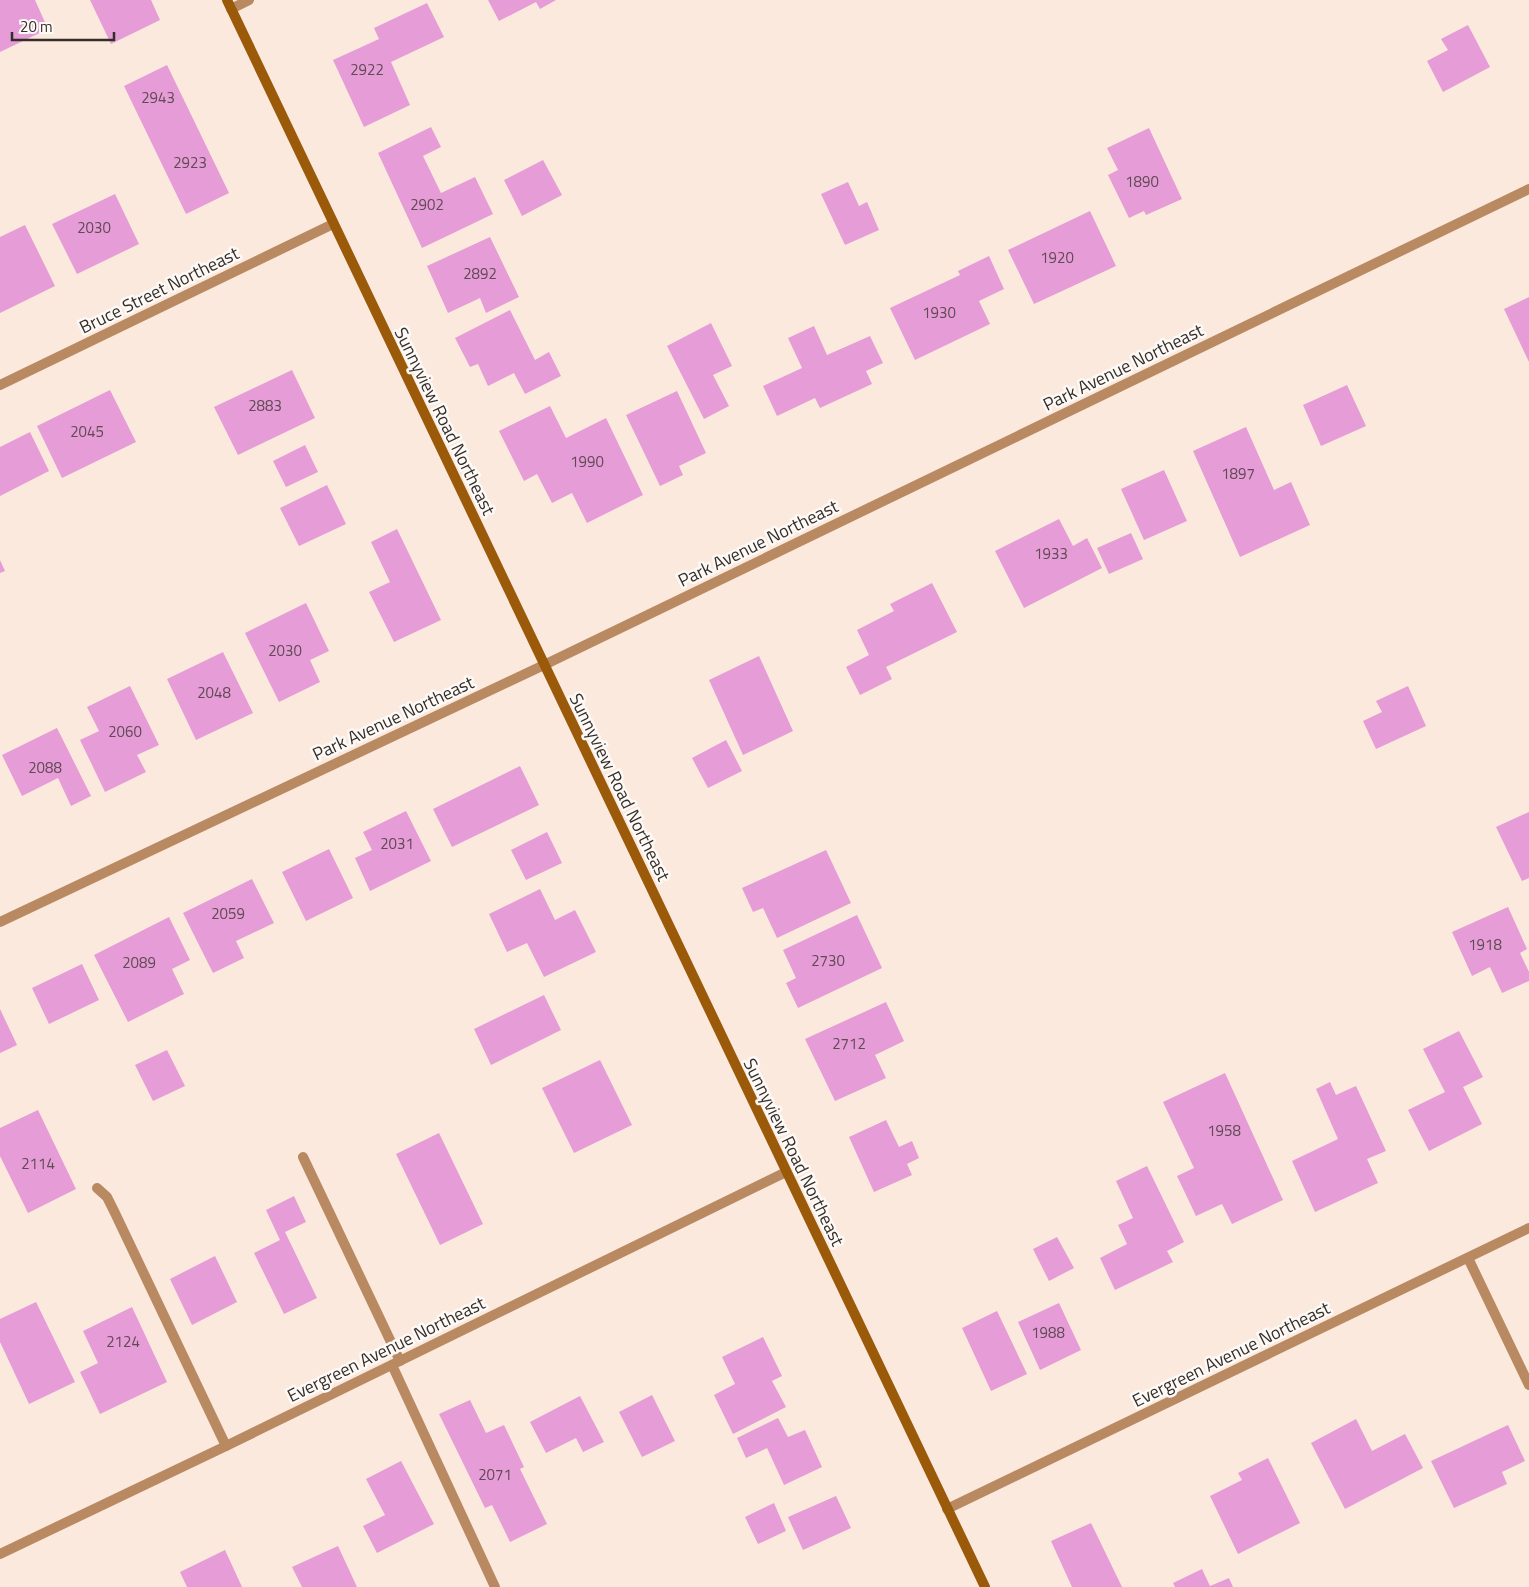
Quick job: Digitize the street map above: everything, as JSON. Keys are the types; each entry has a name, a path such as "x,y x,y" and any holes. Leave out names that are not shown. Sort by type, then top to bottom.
{"main road":[{"name":"Sunnyview Road Northeast","path":"229,4 985,1587"}],"street":[{"path":"229,4 249,0"},
{"name":"Park Avenue Northeast","path":"0,922 544,665 1529,189"},
{"name":"Bruce Street Northeast","path":"0,384 333,224"},
{"path":"303,1157 494,1587"},
{"name":"Evergreen Avenue Northeast","path":"0,1554 226,1446 786,1172"},
{"path":"97,1188 107,1197 114,1211 226,1446"},
{"name":"Evergreen Avenue Northeast","path":"947,1509 1529,1228"},
{"path":"1468,1258 1529,1385"}],"building":[{"path":"0,0 35,0 48,29 0,52"},
{"path":"90,0 151,0 160,20 111,44"},
{"path":"488,0 556,0 540,9 536,2 499,21"},
{"path":"427,3 444,37 391,62 410,105 364,127 333,60 379,39 374,28"},
{"path":"1468,25 1490,67 1443,92 1427,61 1448,50 1441,39"},
{"path":"167,65 229,193 186,214 124,86"},
{"path":"431,127 441,147 423,156 441,193 475,177 493,214 422,248 378,153"},
{"path":"1149,128 1182,199 1146,215 1144,211 1129,218 1108,175 1118,170 1107,148"},
{"path":"543,160 562,195 522,216 504,180"},
{"path":"848,182 859,206 867,202 879,230 845,245 821,194"},
{"path":"115,194 139,244 77,274 52,224"},
{"path":"1090,211 1116,266 1034,304 1008,250"},
{"path":"25,225 55,286 0,313 0,237"},
{"path":"490,237 519,297 486,313 480,298 448,313 427,266"},
{"path":"989,256 1004,289 979,301 990,324 915,360 890,308 960,275 958,271"},
{"path":"1529,297 1529,362 1504,309"},
{"path":"510,310 535,360 549,352 561,376 525,394 514,373 488,386 478,364 470,367 455,338"},
{"path":"711,323 732,366 713,375 729,406 704,419 667,346"},
{"path":"814,326 827,355 870,336 883,363 866,371 872,384 820,408 815,398 777,416 763,386 802,368 788,338"},
{"path":"292,370 315,418 238,455 214,407"},
{"path":"1347,385 1366,426 1321,446 1303,405"},
{"path":"110,390 136,442 62,478 37,426"},
{"path":"677,391 706,453 679,466 683,475 660,486 626,415"},
{"path":"550,406 566,438 606,418 643,495 587,523 572,493 552,503 537,474 524,481 499,431"},
{"path":"1246,427 1274,490 1291,482 1310,525 1240,557 1193,451"},
{"path":"30,432 49,471 0,496 0,447"},
{"path":"305,445 318,472 286,487 273,461"},
{"path":"1164,470 1187,521 1144,540 1121,489"},
{"path":"327,485 346,524 299,546 280,508"},
{"path":"1059,519 1073,546 1087,538 1102,568 1024,608 995,551"},
{"path":"397,529 441,620 394,642 369,592 390,582 371,542"},
{"path":"1131,533 1143,559 1109,574 1097,548"},
{"path":"0,560 5,571 0,573"},
{"path":"932,583 957,632 886,667 892,679 860,695 846,667 869,655 857,630 894,611 890,604"},
{"path":"306,603 329,651 310,660 320,682 279,702 245,633"},
{"path":"223,652 253,713 196,740 167,679"},
{"path":"759,656 793,731 743,755 709,680"},
{"path":"130,686 159,745 137,755 146,772 105,792 80,740 99,731 87,707"},
{"path":"1408,686 1426,726 1376,749 1363,721 1382,712 1376,701"},
{"path":"57,728 91,796 71,806 58,778 22,796 2,755"},
{"path":"726,740 742,771 708,788 692,758"},
{"path":"520,766 539,805 452,847 433,809"},
{"path":"406,811 431,861 370,891 355,858 372,850 363,832"},
{"path":"1529,812 1529,878 1522,881 1496,827"},
{"path":"547,832 562,863 526,880 511,850"},
{"path":"329,849 353,898 306,921 282,872"},
{"path":"826,850 851,903 777,938 763,908 753,912 742,888"},
{"path":"252,879 274,923 236,941 244,958 213,973 183,913"},
{"path":"540,889 555,920 575,910 596,952 544,977 527,943 507,952 489,914"},
{"path":"1508,907 1527,949 1520,953 1529,972 1529,981 1502,993 1490,967 1472,976 1452,932"},
{"path":"857,915 882,968 798,1008 786,983 796,978 783,950"},
{"path":"169,917 190,960 172,969 184,994 128,1022 94,955"},
{"path":"82,964 99,1000 49,1024 32,988"},
{"path":"544,995 561,1030 491,1065 474,1029"},
{"path":"886,1002 904,1041 875,1055 886,1078 835,1101 805,1039"},
{"path":"0,1009 17,1045 0,1053"},
{"path":"1459,1031 1483,1077 1463,1087 1482,1124 1429,1151 1408,1110 1445,1092 1423,1049"},
{"path":"167,1050 185,1086 153,1101 135,1065"},
{"path":"600,1060 632,1125 574,1153 542,1088"},
{"path":"1225,1073 1283,1200 1232,1224 1222,1204 1196,1216 1177,1176 1194,1168 1163,1102"},
{"path":"1330,1082 1336,1095 1356,1086 1386,1151 1367,1159 1378,1183 1315,1212 1292,1161 1338,1139 1316,1089"},
{"path":"38,1110 76,1189 28,1213 0,1156 0,1128"},
{"path":"886,1120 899,1147 912,1141 919,1158 907,1164 912,1175 874,1192 849,1137"},
{"path":"439,1133 483,1224 440,1245 396,1154"},
{"path":"1147,1166 1184,1242 1167,1251 1173,1262 1115,1290 1100,1258 1127,1244 1118,1225 1133,1218 1116,1181"},
{"path":"294,1196 306,1222 285,1232 317,1298 284,1314 254,1253 280,1240 266,1210"},
{"path":"1057,1237 1074,1268 1049,1281 1033,1249"},
{"path":"215,1256 237,1302 192,1325 170,1279"},
{"path":"36,1302 75,1382 29,1404 0,1342 0,1319"},
{"path":"1059,1303 1081,1350 1040,1370 1018,1322"},
{"path":"132,1307 167,1382 100,1414 80,1372 98,1363 83,1331"},
{"path":"997,1311 1027,1374 991,1391 962,1328"},
{"path":"763,1337 782,1376 772,1381 786,1407 733,1434 714,1395 735,1384 722,1357"},
{"path":"652,1395 675,1441 642,1457 619,1412"},
{"path":"580,1396 604,1442 583,1452 576,1438 546,1453 530,1422"},
{"path":"470,1400 486,1433 504,1425 524,1467 520,1469 547,1524 510,1542 492,1505 485,1508 439,1414"},
{"path":"778,1418 788,1437 805,1430 822,1467 784,1485 767,1448 746,1458 737,1438"},
{"path":"1356,1419 1372,1451 1405,1434 1423,1468 1345,1509 1311,1443"},
{"path":"1508,1425 1525,1461 1502,1472 1507,1484 1454,1508 1431,1461"},
{"path":"1268,1458 1300,1523 1238,1554 1210,1496 1242,1480 1238,1473"},
{"path":"401,1461 434,1524 377,1553 363,1526 385,1515 366,1479"},
{"path":"836,1496 851,1528 803,1550 788,1517"},
{"path":"774,1503 786,1531 758,1544 745,1517"},
{"path":"1091,1523 1122,1587 1072,1587 1051,1541"},
{"path":"338,1546 357,1587 302,1587 292,1567"},
{"path":"225,1550 242,1587 187,1587 180,1572"},
{"path":"1202,1569 1210,1586 1229,1578 1233,1587 1175,1587 1173,1583"}]}
